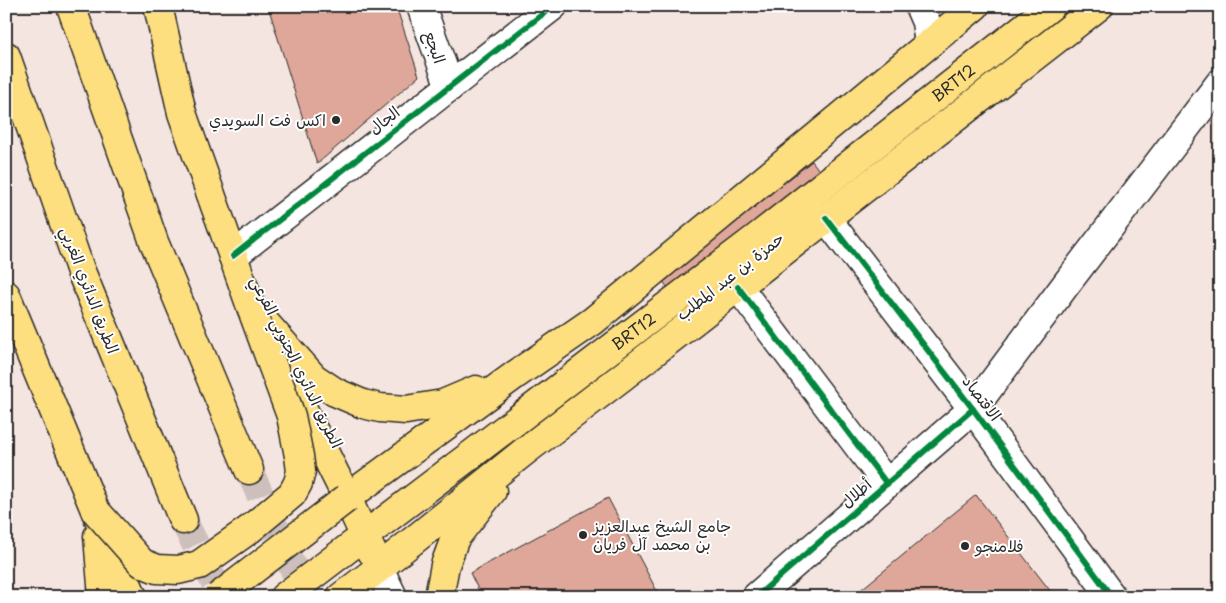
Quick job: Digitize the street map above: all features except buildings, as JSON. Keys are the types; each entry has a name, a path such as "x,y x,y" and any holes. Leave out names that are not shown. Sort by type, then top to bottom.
{"main road":[{"path":"70,6 154,242 249,470"},
{"name":"الطريق الدائري الجنوبي الفرعي","path":"158,6 182,113 252,307 348,498 379,568"},
{"path":"218,597 348,498 515,375 592,321 975,6"},
{"name":"BRT12","path":"284,597 755,239 1051,6"},
{"name":"حمزة بن عبد المطلب","path":"341,597 525,450 738,288 1099,6"},
{"name":"الطريق الدائري الغربي","path":"6,56 80,269 183,520"},
{"path":"6,296 133,597"},
{"path":"252,307 314,378 335,392 363,404 380,408 406,410 442,404 515,375"},
{"path":"95,510 142,563 157,569 178,570 200,565 250,529 292,494 302,471 291,416 252,307"},
{"path":"438,597 445,565 455,538 525,450"},
{"path":"95,510 103,597"}],"street":[{"name":"البجع","path":"421,6 450,87"},
{"name":"الجال","path":"233,256 553,6"},
{"path":"919,6 926,22 930,43"},
{"name":"أطلال","path":"756,597 974,409 1084,260 1220,83"},
{"name":"الاقتصاد","path":"826,218 974,409 1112,597"},
{"path":"738,288 887,484"},
{"name":"الطريق الدائري الجنوبي الفرعي","path":"379,568 393,597"}],"tunnel":[{"path":"249,470 306,597"},
{"path":"183,520 222,597"}],"cycle path":[{"path":"233,256 553,6"},
{"path":"826,218 973,409 1112,597"},
{"path":"738,287 887,484"},
{"path":"756,597 973,409"}],"place":[{"name":"اكس فت السويدي","path":"336,120"},
{"name":"جامع الشيخ عبدالعزيز بن محمد آل فريان","path":"583,535"},
{"name":"فلامنجو","path":"965,546"}]}
